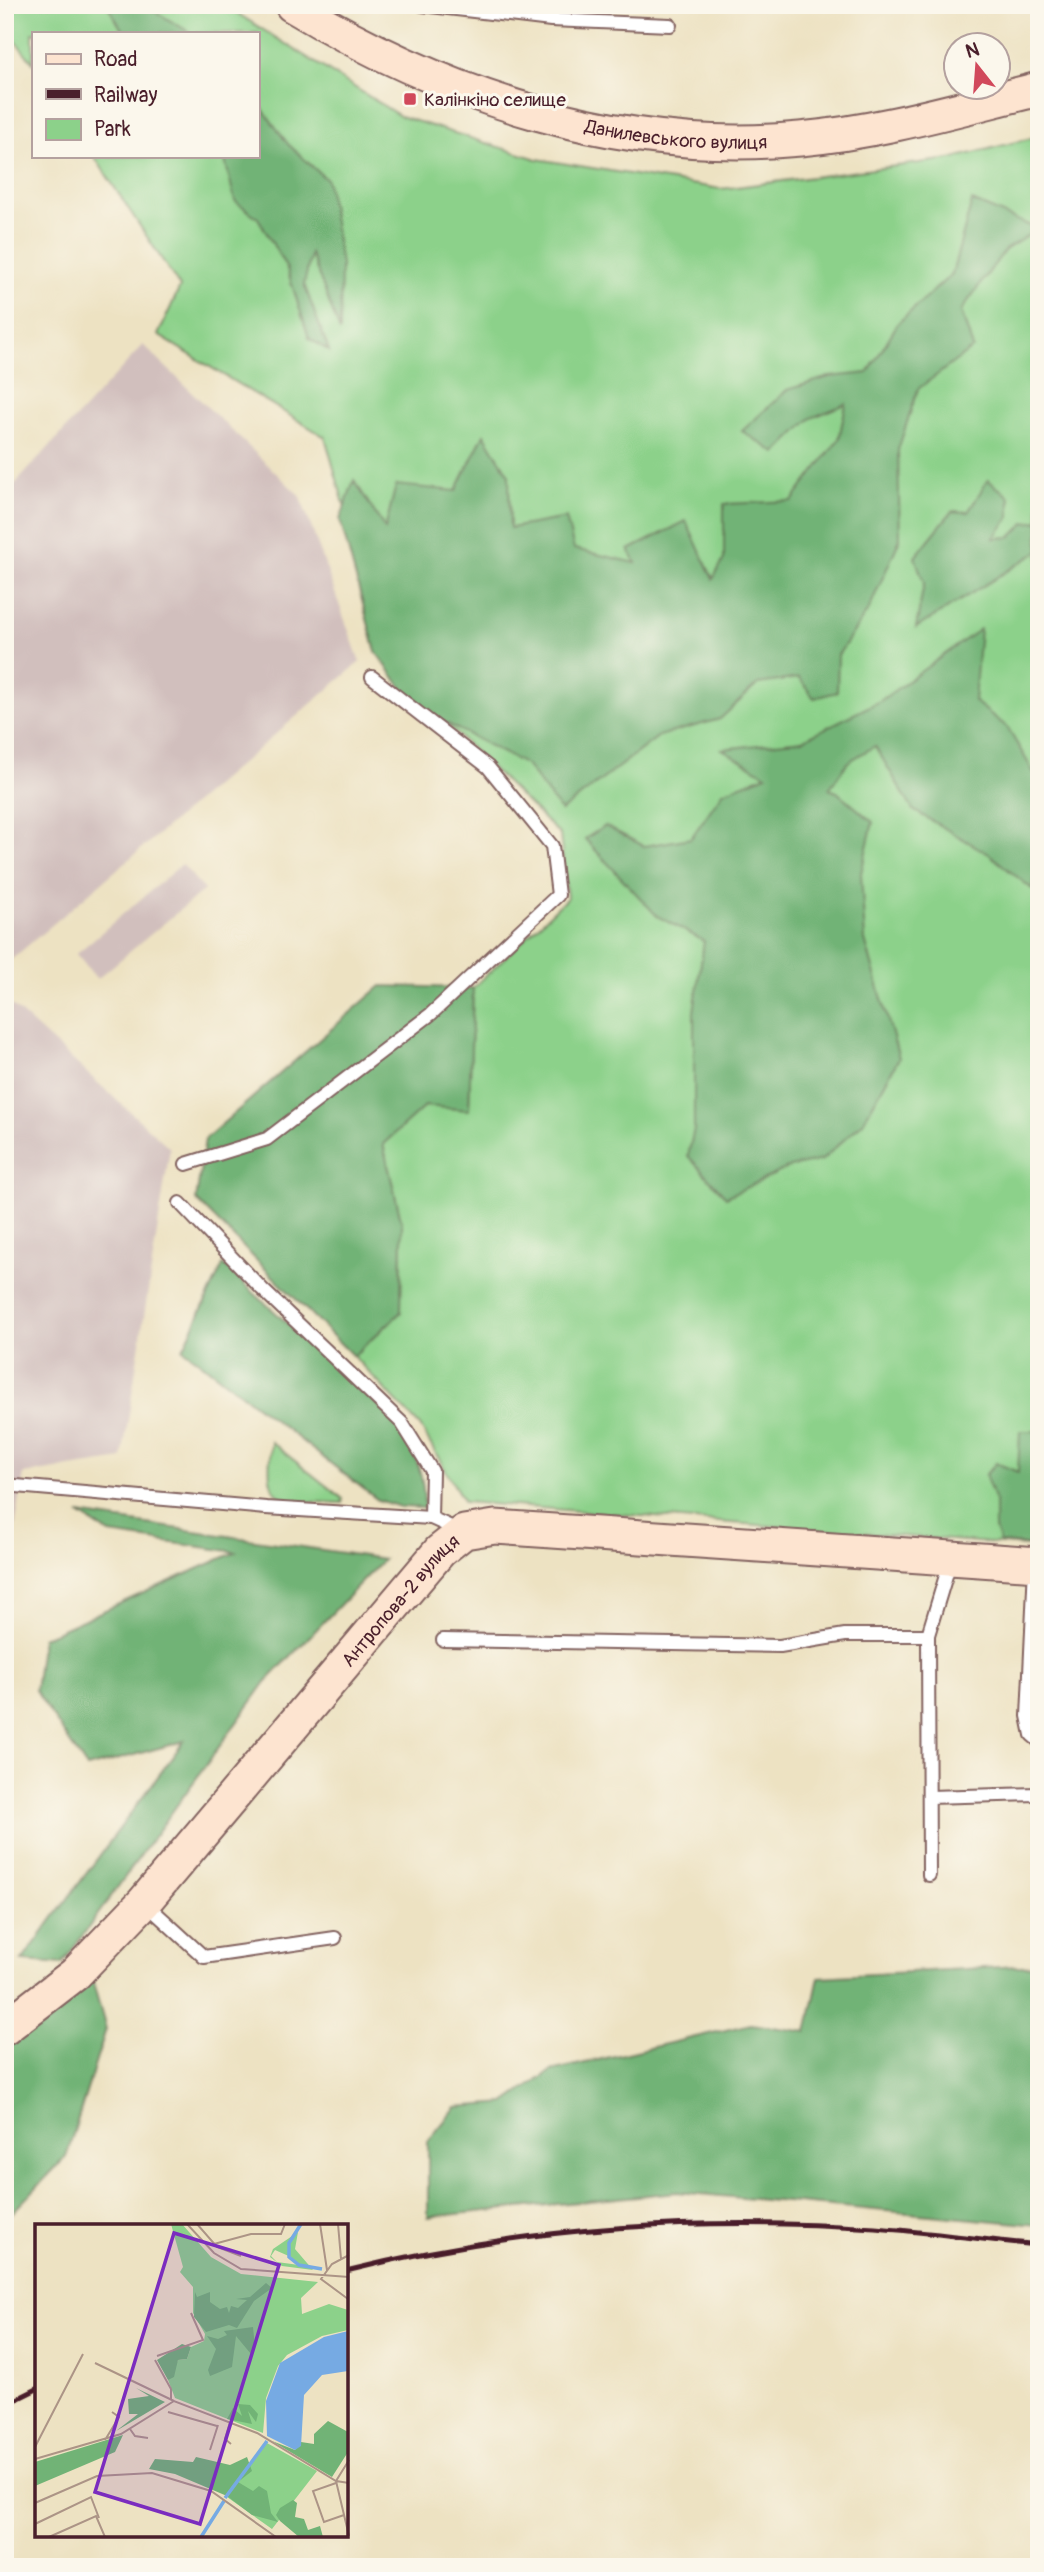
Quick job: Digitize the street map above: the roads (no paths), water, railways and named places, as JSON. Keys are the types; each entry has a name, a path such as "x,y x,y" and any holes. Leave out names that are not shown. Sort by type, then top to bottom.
{"street":[{"name":"Данилевського вулиця","path":"292,5 373,49 506,105 622,134 712,143 802,139 895,122 1039,89"},
{"name":"Антропова-2 вулиця","path":"5,2028 75,1974 144,1902 440,1550 464,1532 495,1527 1037,1564"}],"lane":[{"path":"422,5 551,19 670,24"},
{"path":"500,13 544,5"},
{"path":"186,1164 267,1139 431,1014 558,895 552,846 488,767 372,677"},
{"path":"180,1203 262,1289 402,1423 432,1471 431,1518"},
{"path":"5,1486 266,1508 431,1518 464,1532"},
{"path":"929,1875 928,1635 951,1558"},
{"path":"1037,1564 1028,1716 1032,1735 1039,1741"},
{"path":"443,1640 780,1646 845,1635 928,1635"},
{"path":"929,1797 1039,1794"},
{"path":"144,1902 204,1958 335,1938"}],"railway":[{"path":"348,2271 477,2244 609,2228 675,2225 742,2223 875,2228 1039,2245"},
{"path":"5,2405 35,2390"}],"place":[{"name":"Калінкіно селище","path":"410,99"}]}
